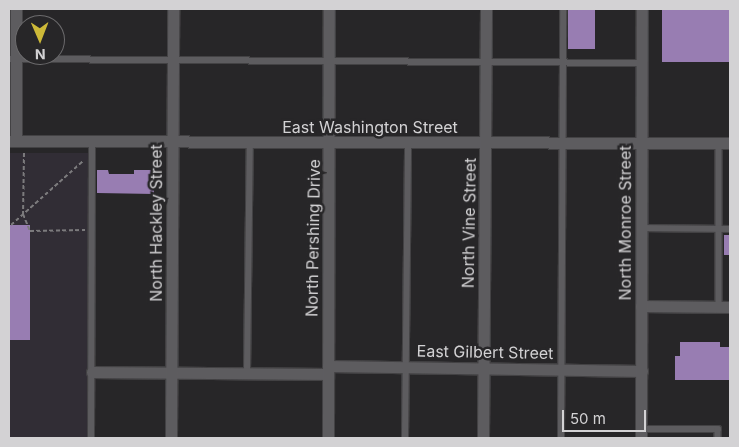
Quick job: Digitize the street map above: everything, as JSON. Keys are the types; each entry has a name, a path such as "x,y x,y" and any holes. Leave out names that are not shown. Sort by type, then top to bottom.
{"street":[{"path":"12,141 12,59 16,9"},
{"name":"North Hackley Street","path":"171,438 173,9"},
{"name":"North Pershing Drive","path":"328,438 329,9"},
{"name":"North Vine Street","path":"483,438 486,9"},
{"name":"North Monroe Street","path":"641,434 640,143 643,63 642,9"},
{"name":"East Washington Street","path":"12,141 92,147 173,142 408,144 724,143"},
{"path":"640,306 725,307"},
{"name":"East Gilbert Street","path":"92,372 246,374 405,368 642,371"}],"lane":[{"path":"561,438 563,9"},
{"path":"12,59 174,62 486,60 643,63"},
{"path":"246,374 250,143"},
{"path":"724,143 719,229 725,307"},
{"path":"405,438 408,144"},
{"path":"91,438 92,147"},
{"path":"640,228 730,229"},
{"path":"641,434 718,429 718,438"}],"path":[{"path":"11,225 92,147"},
{"path":"24,153 23,214 30,230 92,230"}],"shaded area":[{"path":"9,153 92,153 92,438 9,438"}],"building":[{"path":"568,9 595,9 595,49 568,49"},
{"path":"662,9 730,9 730,62 662,62"},
{"path":"97,170 108,170 109,174 134,174 134,170 154,170 154,194 97,193"},
{"path":"9,225 30,225 30,340 9,340"},
{"path":"724,235 730,235 730,255 724,255"},
{"path":"680,342 720,342 720,347 730,347 730,380 675,380 675,356 680,356"}]}
